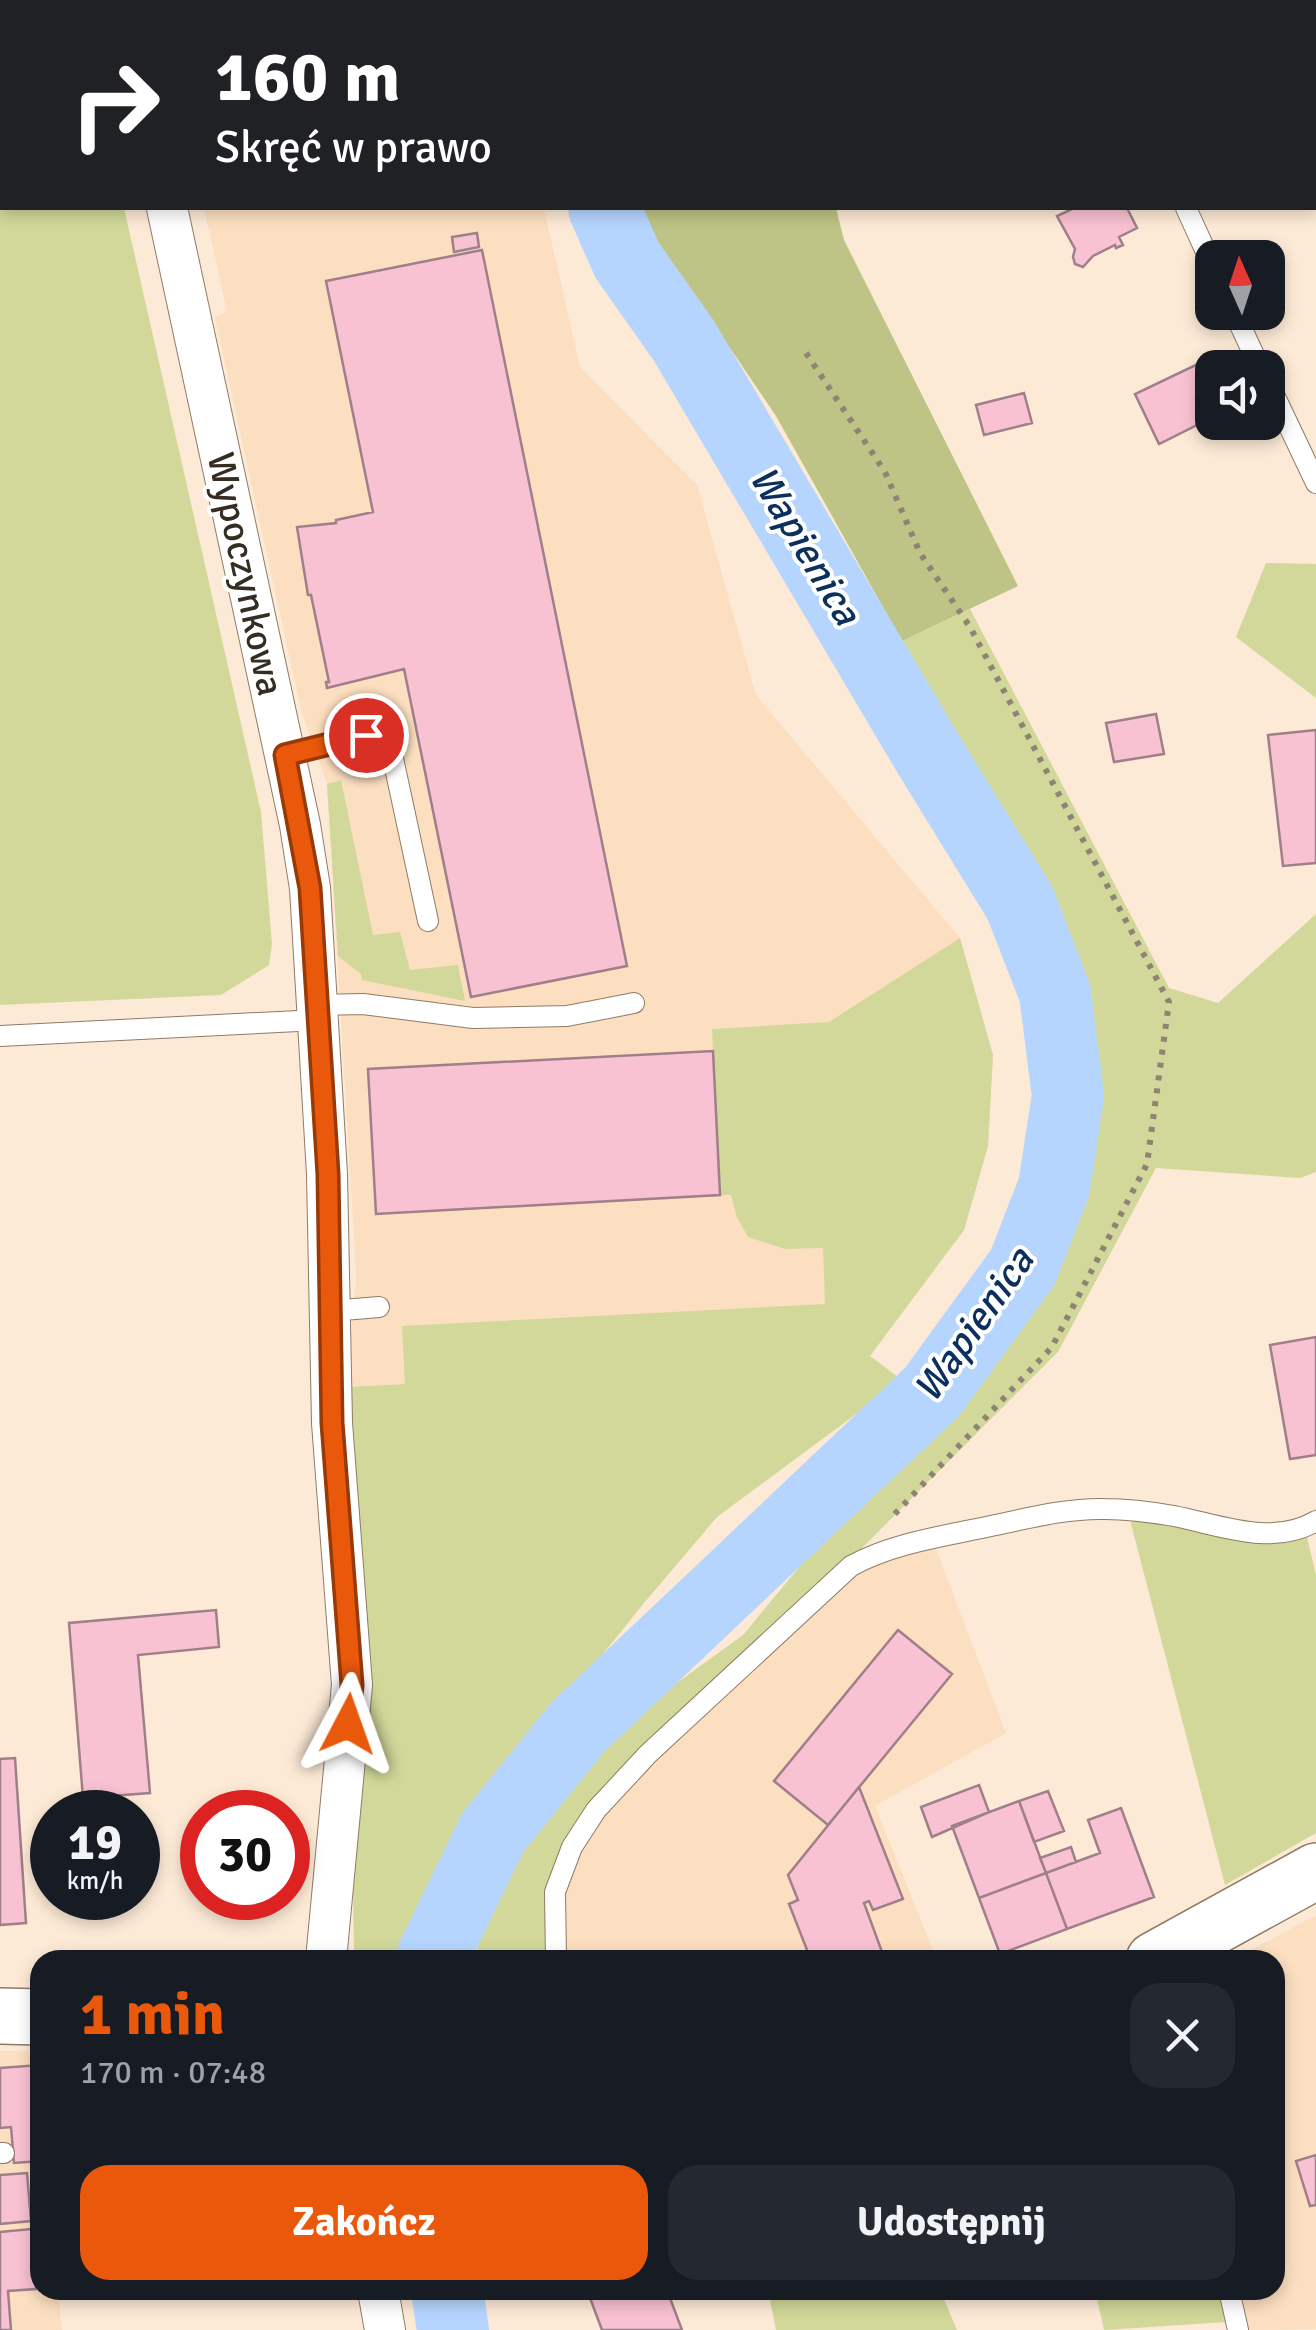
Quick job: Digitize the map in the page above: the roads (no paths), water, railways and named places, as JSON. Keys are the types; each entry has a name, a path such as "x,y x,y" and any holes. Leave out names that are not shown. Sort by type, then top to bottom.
{"street":[{"name":"Wypoczynkowa","path":"167,210 310,888 328,1174 332,1423 352,1685 327,1950"},
{"path":"1172,1950 1316,1871"},
{"path":"0,2016 30,2017"},
{"path":"380,2300 384,2330"}],"lane":[{"path":"1187,210 1201,240"},
{"path":"1285,418 1316,484"},
{"path":"285,755 366,735 389,740 428,921"},
{"path":"0,1036 318,1013 363,1004 473,1018 567,1016 634,1004"},
{"path":"331,1311 379,1307"},
{"path":"556,1950 555,1892 572,1847 596,1810 662,1741 851,1566 870,1556 940,1537 1057,1512 1139,1510 1244,1532 1274,1534 1304,1529 1316,1521"},
{"path":"1231,2300 1238,2330"}],"waterway":[{"name":"Wapienica","path":"436,1950 493,1832 578,1727 932,1392 1023,1267 1054,1187 1068,1096 1055,993 1020,903 684,341 627,260 605,210"},
{"name":"Wapienica","path":"448,2300 453,2330"}]}
